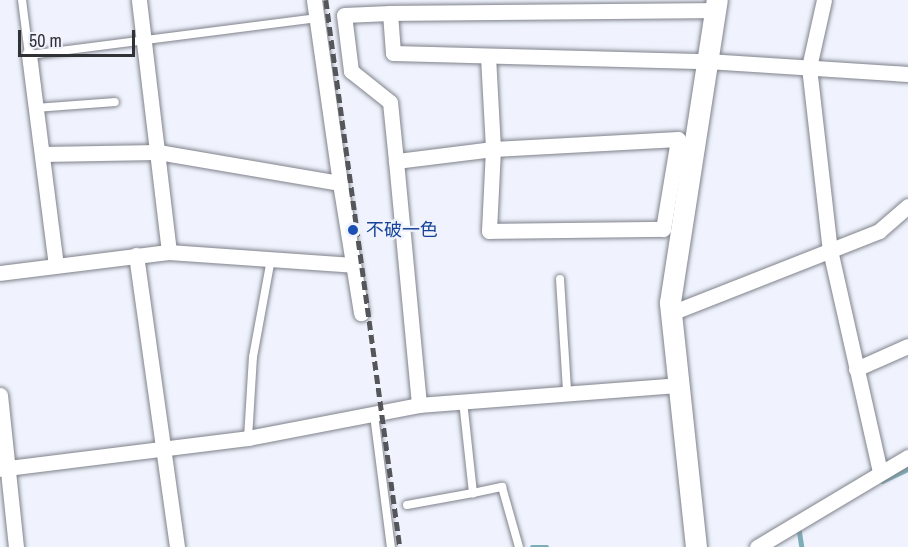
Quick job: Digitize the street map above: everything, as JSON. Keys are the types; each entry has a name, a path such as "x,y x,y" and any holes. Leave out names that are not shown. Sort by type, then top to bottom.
{"street":[{"path":"139,0 169,252"},
{"path":"314,0 361,313"},
{"path":"824,0 808,67 830,250 880,472"},
{"path":"419,405 390,102 351,71 342,8 390,13 582,6 716,5 674,262 671,313 676,385 696,547"},
{"path":"390,13 393,53 707,61 908,74"},
{"path":"29,55 56,265"},
{"path":"396,161 493,149 678,139 663,229 489,231 493,149 488,56"},
{"path":"42,154 158,152 340,183"},
{"path":"671,313 879,231 908,206"},
{"path":"0,273 169,252 353,265"},
{"path":"136,255 177,547"},
{"path":"856,369 908,346"},
{"path":"6,468 248,438 419,405 567,390 676,385"},
{"path":"0,394 16,547"},
{"path":"757,547 880,472 908,458"}],"lane":[{"path":"22,0 29,55 316,18"},
{"path":"36,108 115,102"},
{"path":"248,438 253,357 271,259"},
{"path":"560,279 567,390"},
{"path":"463,401 473,493"},
{"path":"374,415 391,547"},
{"path":"407,505 501,487 519,547"}],"waterway":[{"path":"882,481 908,469"},
{"path":"799,529 802,547"},
{"path":"532,547 547,547"}],"railway":[{"path":"326,0 400,547"}],"place":[{"name":"不破一色","path":"353,230"}]}
